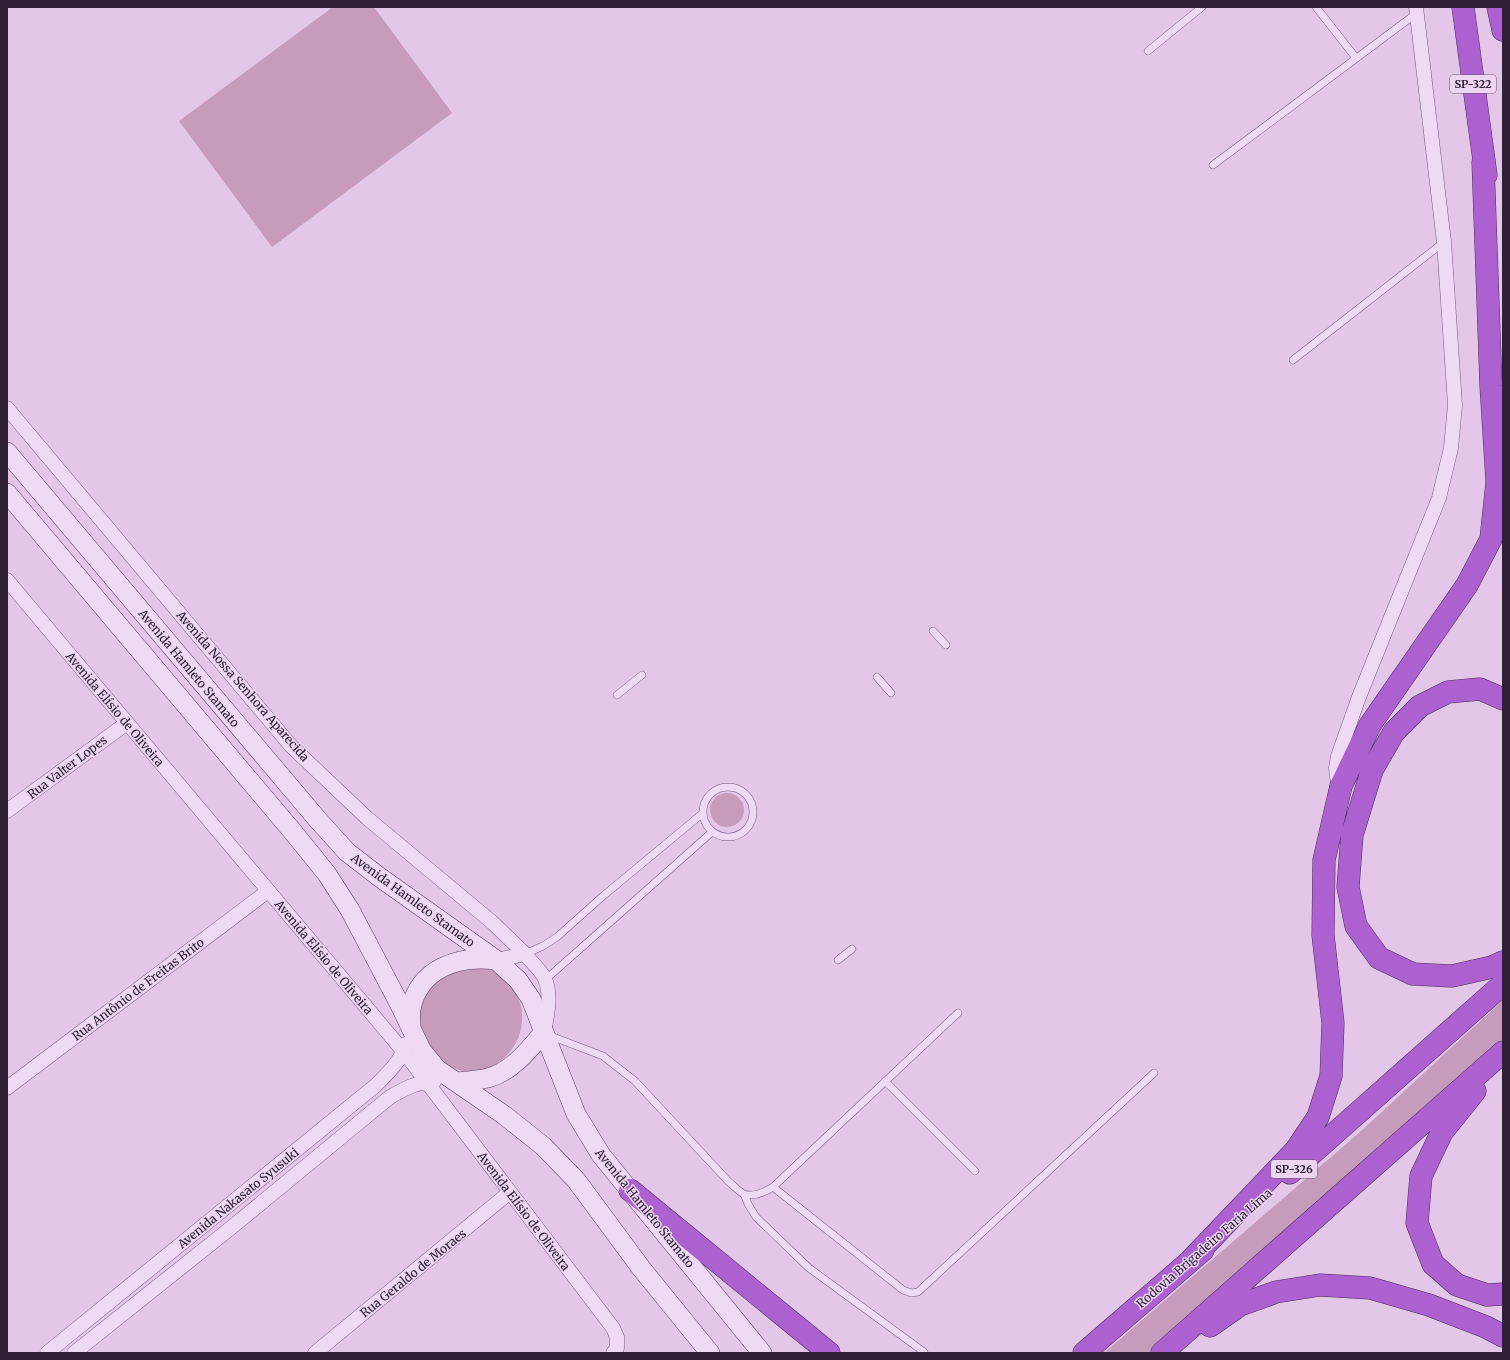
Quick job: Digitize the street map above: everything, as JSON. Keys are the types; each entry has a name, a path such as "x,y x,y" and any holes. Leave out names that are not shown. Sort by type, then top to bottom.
{"highway":[{"name":"SP-322","path":"1463,7 1503,289"},
{"path":"1498,7 1503,30"},
{"path":"1191,1260 1296,1150 1318,1117 1331,1076 1334,1022 1323,935 1324,860 1342,786 1370,725 1467,585 1490,539 1497,482 1491,386 1484,162"},
{"path":"1503,699 1480,689 1448,692 1420,706 1394,732 1372,770 1352,835 1348,887 1356,926 1379,958 1413,974 1452,976 1492,967 1503,962"},
{"name":"Rodovia Brigadeiro Faria Lima","path":"1078,1353 1091,1348 1503,984"},
{"path":"1162,1353 1503,1052"},
{"path":"1503,1057 1442,1132 1421,1176 1417,1222 1433,1264 1456,1285 1487,1295 1503,1294"},
{"path":"630,1190 829,1353"},
{"path":"1172,1353 1240,1305 1276,1292 1320,1285 1370,1288 1429,1305 1486,1327 1503,1336"}],"main road":[{"name":"Avenida Hamleto Stamato","path":"7,452 318,820 347,852 496,960 518,980 531,999 543,1033 576,1114 601,1155 760,1352"},
{"path":"7,493 327,874 350,910 422,1050 437,1068 504,1115 543,1146 576,1180 641,1268 710,1353"},
{"path":"411,1028 411,1010 416,992 428,977 443,966 462,959 481,958 496,960"},
{"path":"457,1082 489,1077 505,1070 519,1060 543,1033"}],"street":[{"path":"1342,786 1337,777 1336,768 1338,756 1359,697 1439,498 1451,448 1455,405 1444,242 1417,10"},
{"name":"Avenida Nossa Senhora Aparecida","path":"7,408 292,746 366,818 493,923 525,954 545,980"},
{"name":"Avenida Elísio de Oliveira","path":"7,580 404,1052 613,1328 617,1337 615,1351"},
{"name":"Rua Valter Lopes","path":"7,811 127,722"},
{"name":"Rua Antônio de Freitas Brito","path":"7,1088 268,891"},
{"path":"496,960 525,954"},
{"path":"543,1033 548,1009 545,980"},
{"name":"Avenida Nakasato Syusuki","path":"47,1353 375,1086 392,1069 404,1052 411,1028"},
{"name":"Avenida Nakasato Syusuki","path":"74,1353 291,1179 390,1097 406,1088 426,1082 457,1082"},
{"path":"278,1164 291,1179"},
{"name":"Rua Geraldo de Moraes","path":"315,1353 510,1192"}],"lane":[{"path":"1148,51 1202,7"},
{"path":"1316,7 1356,58"},
{"path":"1213,165 1356,58 1417,10"},
{"path":"1293,360 1444,242"},
{"path":"933,631 946,645"},
{"path":"617,695 642,675"},
{"path":"877,676 891,693"},
{"path":"726,787 745,793 753,805 753,817 748,828 740,835 727,838 718,836 712,832 707,827 703,813 704,806 710,795 726,787"},
{"path":"525,954 543,946 557,937 603,896 703,813"},
{"path":"545,980 712,832"},
{"path":"838,960 852,949"},
{"path":"744,1194 765,1192 772,1187 958,1013"},
{"path":"543,1033 603,1056 635,1081 728,1181 744,1194 756,1217 809,1268 924,1352"},
{"path":"772,1187 903,1290 911,1293 918,1292 1154,1074"},
{"path":"885,1081 975,1171"}],"shaded area":[{"path":"333,7 374,7 452,113 272,247 179,121"},
{"path":"724,793 730,793 734,794 741,800 744,810 743,817 737,824 730,827 724,827 720,826 713,820 710,813 710,807 711,803 717,796"},
{"path":"481,967 494,969 510,984 521,1006 522,1025 516,1042 505,1057 491,1067 474,1071 456,1069 436,1057 426,1048 416,1014 433,979 450,968"},
{"path":"1503,1000 1503,1040 1260,1260 1149,1353 1104,1353 1360,1132"}]}
